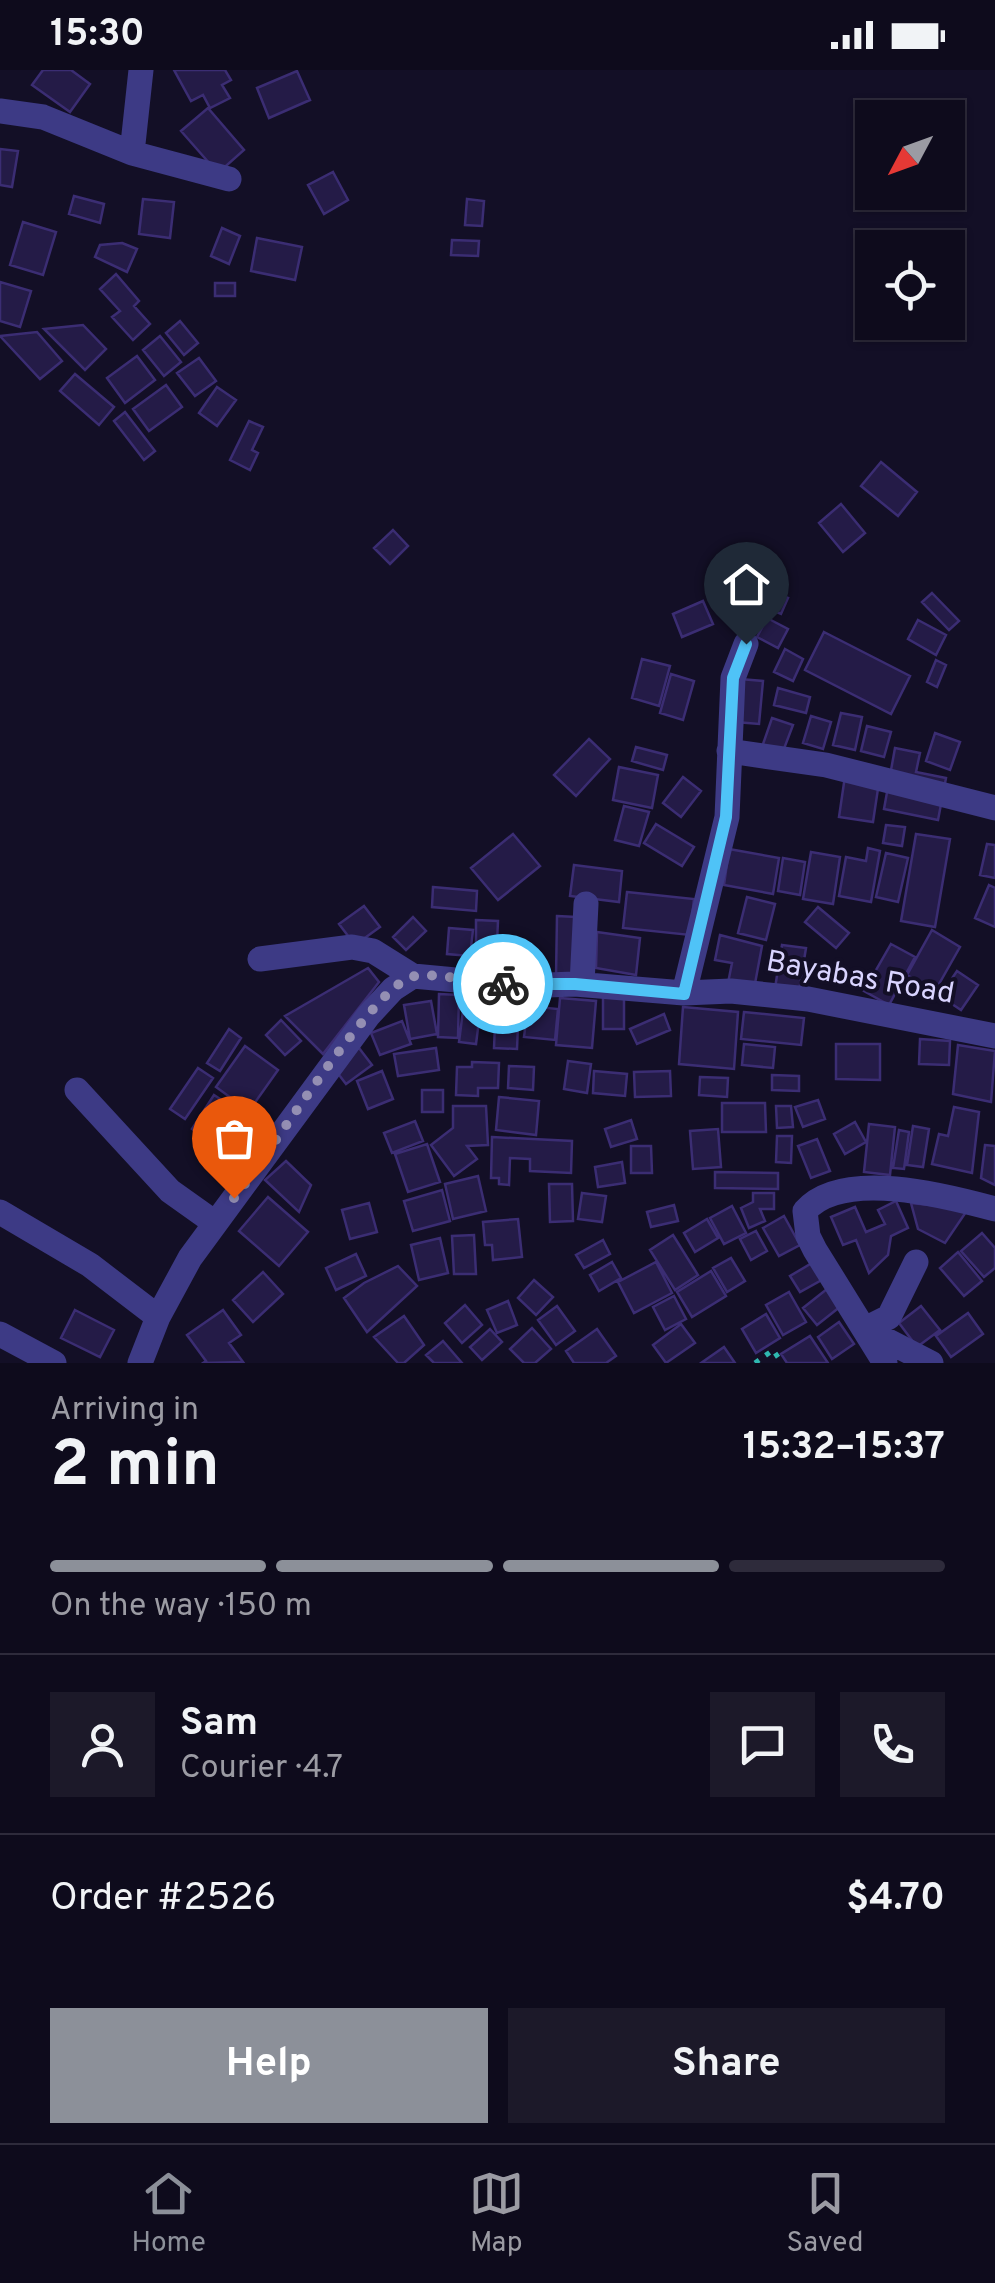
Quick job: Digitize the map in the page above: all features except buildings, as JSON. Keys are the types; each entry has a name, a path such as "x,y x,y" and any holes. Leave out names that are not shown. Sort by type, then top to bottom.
{"street":[{"path":"132,153 141,70"},
{"path":"0,112 43,117 132,153 229,180"},
{"path":"684,994 726,817 733,678 746,644"},
{"path":"729,751 826,765 995,808"},
{"path":"582,984 586,904"},
{"path":"140,1363 158,1317 215,1223 368,1016 393,989 413,976 373,951 352,947 260,958"},
{"name":"Bayabas Road","path":"413,976 520,986 582,984 684,994 731,991 808,999 995,1036"},
{"path":"77,1090 170,1191 215,1223"},
{"path":"884,1363 808,1236 806,1211 813,1202 832,1193 873,1189 940,1194 995,1209"},
{"path":"0,1212 90,1265 158,1317"},
{"path":"865,1329 889,1317 916,1262"},
{"path":"865,1329 932,1363"},
{"path":"0,1334 54,1363"}],"path":[{"path":"755,1363 773,1350 782,1363"}],"way so far":[{"path":"234,1198 315,1085 393,989 413,976 503,984"}],"route":[{"path":"503,984 575,984 684,994 726,817 733,678 746,644"}]}
